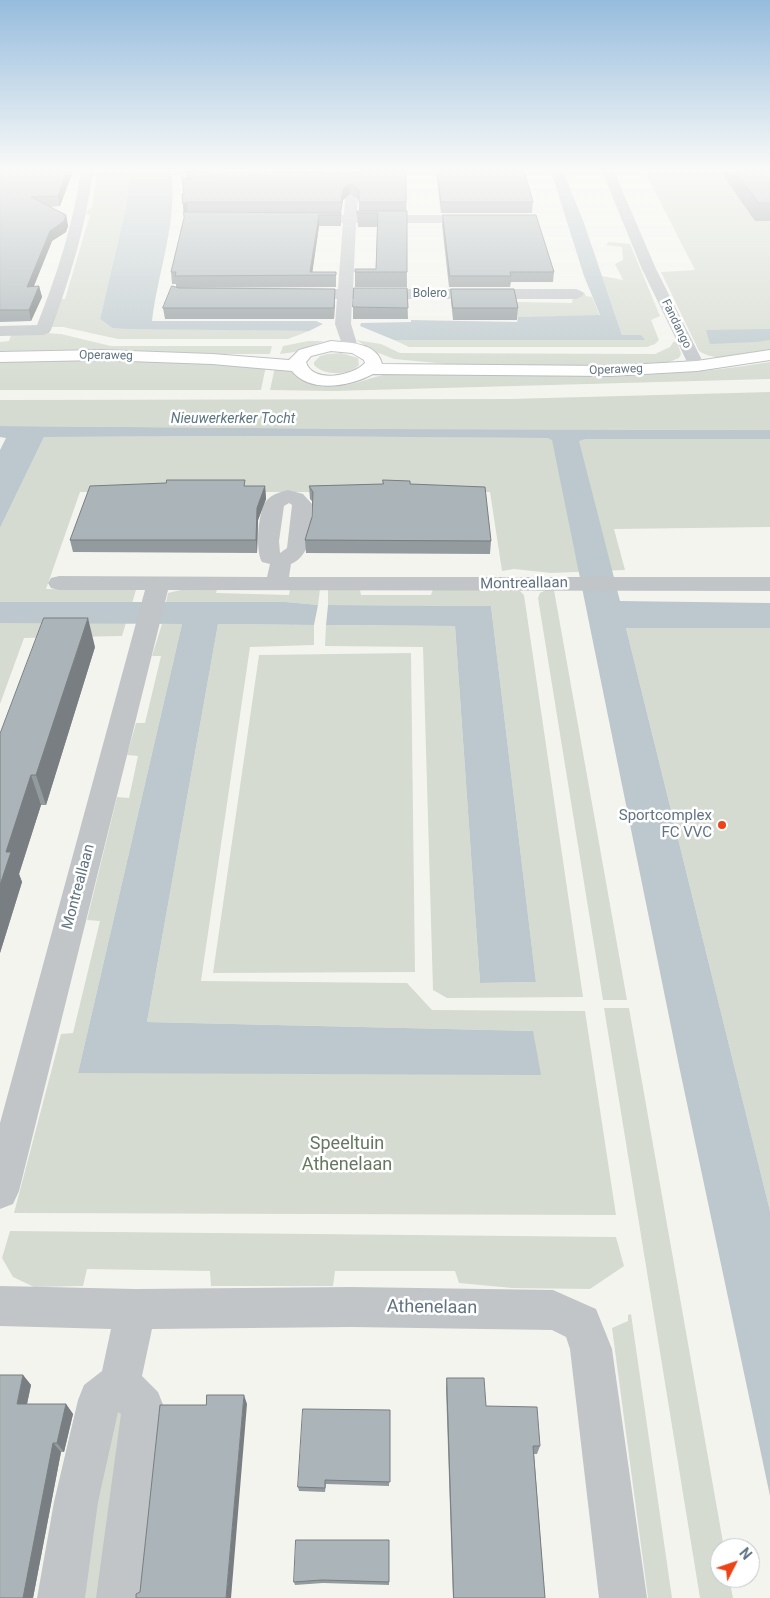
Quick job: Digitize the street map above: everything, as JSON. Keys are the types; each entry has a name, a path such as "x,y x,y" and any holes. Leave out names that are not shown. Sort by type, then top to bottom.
{"main road":[{"path":"330,346 350,347 365,352 372,364 355,377 330,380 308,375 298,361 313,350 330,346"},
{"name":"Operaweg","path":"0,357 101,355 298,361"},
{"name":"Operaweg","path":"372,364 433,371 610,371 697,366 770,355"}],"street":[{"path":"0,331 42,330 73,246"},
{"path":"349,246 343,324 350,347"},
{"name":"Fandango","path":"639,246 697,366"},
{"name":"Bolero","path":"284,294 576,294"},
{"path":"330,346 343,324"},
{"path":"277,584 281,560"},
{"name":"Montreallaan","path":"59,583 156,591 277,584 770,584"},
{"name":"Montreallaan","path":"0,1191 156,591"},
{"name":"Athenelaan","path":"0,1306 136,1309 351,1307 553,1310 582,1323 591,1349 624,1598"},
{"path":"61,1598 76,1502 100,1400 120,1383 136,1309"},
{"path":"120,1383 143,1407 120,1598"}],"green space":[{"path":"81,246 117,246 100,319 112,328 309,331 288,339 118,339 63,327 49,327 59,299 65,299"},
{"path":"611,246 631,246 660,316 651,320 659,340 655,344 647,347 409,347 394,340 644,340 641,335 622,335 602,276 623,280 615,264 623,260 622,247"},
{"path":"683,246 770,246 770,352 724,358 707,355 699,351 661,272 695,270"},
{"path":"579,292 584,292 586,296 592,297 600,316 518,317 516,302 572,303 573,297 580,298"},
{"path":"61,334 111,346 272,346 270,354 173,354 102,350 0,352 0,342 9,341 11,335"},
{"path":"356,340 381,344 400,353 655,354 670,347 674,341 678,344 681,354 679,358 669,362 625,366 447,364 394,359 376,352"},
{"path":"308,341 324,341 295,352 280,354 283,346"},
{"path":"341,353 358,358 359,365 355,369 343,373 330,373 318,369 314,365 314,362 320,356"},
{"path":"89,360 266,366 261,390 0,390 0,362"},
{"path":"770,362 770,379 333,391 270,390 275,367 321,382 345,385 383,375 399,373 538,376 631,375 724,369"},
{"path":"770,392 770,430 0,426 0,400 509,399"},
{"path":"266,436 770,439 770,527 614,529 625,570 551,573 514,569 502,571 490,492 80,492 46,589 136,590 122,636 24,638 0,704 0,528 44,437"},
{"path":"189,588 217,589 216,593 289,595 290,589 320,589 318,605 286,602 166,602 168,593"},
{"path":"328,588 360,590 361,595 431,595 433,589 519,590 524,595 583,997 447,998 433,990 423,647 325,646 326,625 455,626 480,983 536,982 491,606 328,605"},
{"path":"546,590 554,590 627,1000 603,1000 538,598 540,593"},
{"name":"Speeltuin Athenelaan","path":"162,624 182,624 78,1073 533,1031 147,1022 218,624 314,625 314,645 250,647 201,981 407,983 432,1010 585,1011 616,1215 14,1213 61,1034 73,1033 100,921 87,920 117,797 129,798 138,756 127,755 136,723 145,723 161,656 152,656"},
{"name":"Sportcomplex FC VVC","path":"626,628 770,628 770,1211"},
{"path":"411,653 415,972 213,973 259,655"},
{"path":"604,1008 629,1008 722,1538 710,1538 710,1588 731,1588 733,1598 700,1598"},
{"path":"10,1231 616,1237 624,1266 590,1289 512,1288 459,1283 455,1271 335,1271 333,1286 211,1286 210,1271 87,1269 83,1286 34,1287 13,1277 2,1258"},
{"path":"631,1314 672,1598 648,1598 612,1328 628,1321 628,1315"},
{"path":"123,1405 108,1598 69,1598 95,1442"}],"shaded area":[{"path":"117,246 166,246 152,321 316,321 323,324 309,331 127,329 112,328 100,319"},
{"path":"574,246 592,246 622,335 641,335 645,340 394,340 360,326 361,323 411,322 411,320 517,322 518,317 600,315 584,276"},
{"path":"770,329 770,340 710,344 706,330"},
{"path":"0,426 770,430 770,439 585,439 579,441 620,601 770,603 770,628 626,628 770,1211 770,1496 678,1061 552,440 548,438 266,436 44,437 0,528 0,450 6,438 0,437"},
{"path":"0,602 286,602 318,605 314,625 218,624 147,1022 533,1031 541,1075 78,1073 182,624 0,623"},
{"path":"328,605 491,606 536,982 480,983 455,626 326,625"}],"building":[{"path":"0,246 44,246 27,287 39,286 29,310 0,310"},
{"path":"177,246 314,246 310,272 336,272 336,275 175,276 176,272 171,272"},
{"path":"377,246 407,246 407,272 355,272 355,269 376,269"},
{"path":"447,246 546,246 554,272 510,272 511,276 450,276"},
{"path":"172,286 179,288 335,289 334,308 163,308"},
{"path":"354,288 407,288 408,308 353,307"},
{"path":"451,289 514,289 518,308 453,308"},
{"path":"167,480 245,480 244,486 265,486 257,508 256,540 70,540 90,486 166,483"},
{"path":"383,480 410,481 410,484 485,487 491,541 305,540 312,517 313,492 309,486 383,484"},
{"path":"44,618 88,618 36,775 31,775 6,852 11,852 0,885 0,734"},
{"path":"0,1375 23,1375 17,1404 66,1404 57,1443 53,1443 23,1598 0,1598"},
{"path":"447,1378 484,1378 486,1406 537,1407 540,1446 533,1446 545,1598 454,1598"},
{"path":"207,1395 244,1395 226,1598 136,1598 136,1594 140,1592 160,1405 206,1405"},
{"path":"303,1409 390,1410 390,1482 325,1480 325,1488 298,1487"},
{"path":"296,1540 389,1540 389,1582 322,1580 294,1582"}],"place":[{"name":"Sportcomplex FC VVC","path":"722,825"}],"water label":[{"name":"Nieuwerkerker Tocht","path":"233,419"}]}
